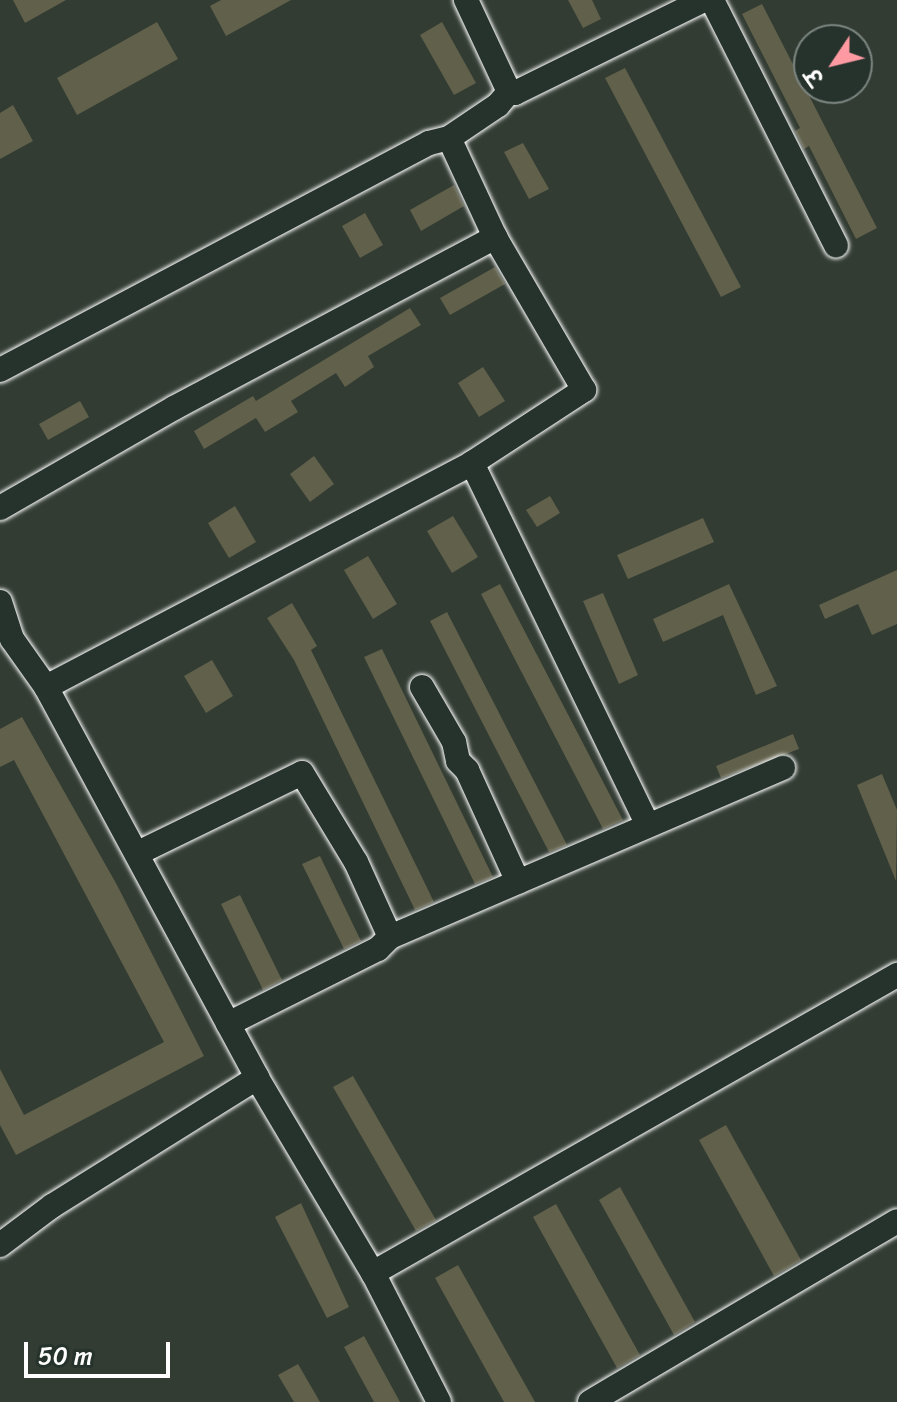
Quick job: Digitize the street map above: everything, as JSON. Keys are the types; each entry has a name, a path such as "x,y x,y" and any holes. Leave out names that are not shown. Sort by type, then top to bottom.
{"street":[{"path":"466,0 509,92"},
{"path":"0,370 429,143 449,138 498,105 509,92 586,62 704,0"},
{"path":"712,0 836,246"},
{"path":"46,687 472,463 584,390 495,237 449,138"},
{"path":"0,508 174,408 495,237"},
{"path":"472,463 647,823"},
{"path":"0,602 6,642 46,687 257,1078 373,1273 439,1402"},
{"path":"422,687 518,882"},
{"path":"228,1024 378,949 390,937 647,823 783,768"},
{"path":"138,853 302,773 356,862 390,937"},
{"path":"373,1273 897,975"},
{"path":"0,1245 52,1206 257,1078"},
{"path":"590,1402 897,1221"}],"building":[{"path":"13,0 66,0 25,23"},
{"path":"221,0 291,0 226,36 210,6"},
{"path":"568,0 592,0 601,19 583,28"},
{"path":"762,4 793,64 793,104 813,104 877,228 856,239 809,146 804,149 795,131 800,128 742,14"},
{"path":"157,22 178,59 77,115 57,78"},
{"path":"442,22 476,83 454,95 420,35"},
{"path":"625,68 741,287 721,297 605,78"},
{"path":"13,105 33,141 0,159 0,113"},
{"path":"523,143 549,189 529,199 504,152"},
{"path":"454,185 464,206 421,231 410,210"},
{"path":"365,213 383,245 360,258 342,226"},
{"path":"495,267 505,284 450,315 440,298"},
{"path":"410,308 421,325 368,356 374,367 345,387 336,373 291,401 298,412 265,432 256,418 204,449 194,431 253,396 256,401"},
{"path":"483,367 505,401 479,417 458,383"},
{"path":"80,401 89,417 48,440 39,424"},
{"path":"314,456 334,484 310,502 290,474"},
{"path":"550,496 560,513 537,527 526,510"},
{"path":"235,506 256,542 229,558 208,523"},
{"path":"453,516 478,557 452,573 427,531"},
{"path":"703,518 714,542 628,579 617,555"},
{"path":"368,556 397,604 373,619 344,570"},
{"path":"897,570 897,624 872,635 858,604 825,619 819,605"},
{"path":"500,584 623,820 603,829 481,594"},
{"path":"729,584 777,686 756,695 723,615 663,642 653,619"},
{"path":"603,593 638,675 619,684 583,601"},
{"path":"292,603 317,646 311,650 434,902 415,910 294,660 267,618"},
{"path":"447,612 567,845 549,852 430,621"},
{"path":"382,649 493,877 475,884 364,657"},
{"path":"212,660 233,696 206,713 184,676"},
{"path":"22,717 117,885 204,1056 16,1155 0,1125 0,1069 24,1115 164,1042 14,760 0,767 0,729"},
{"path":"793,734 799,749 721,778 716,766"},
{"path":"882,774 897,810 896,881 857,785"},
{"path":"320,856 361,941 344,949 302,864"},
{"path":"240,895 282,980 263,990 221,904"},
{"path":"353,1076 436,1220 416,1231 333,1087"},
{"path":"726,1125 801,1260 774,1276 699,1140"},
{"path":"620,1187 695,1322 674,1335 599,1200"},
{"path":"301,1203 349,1307 327,1318 275,1217"},
{"path":"556,1204 640,1355 617,1368 533,1217"},
{"path":"458,1265 535,1402 504,1402 435,1278"},
{"path":"364,1336 400,1402 374,1402 344,1347"},
{"path":"298,1364 320,1402 294,1402 278,1375"}]}
